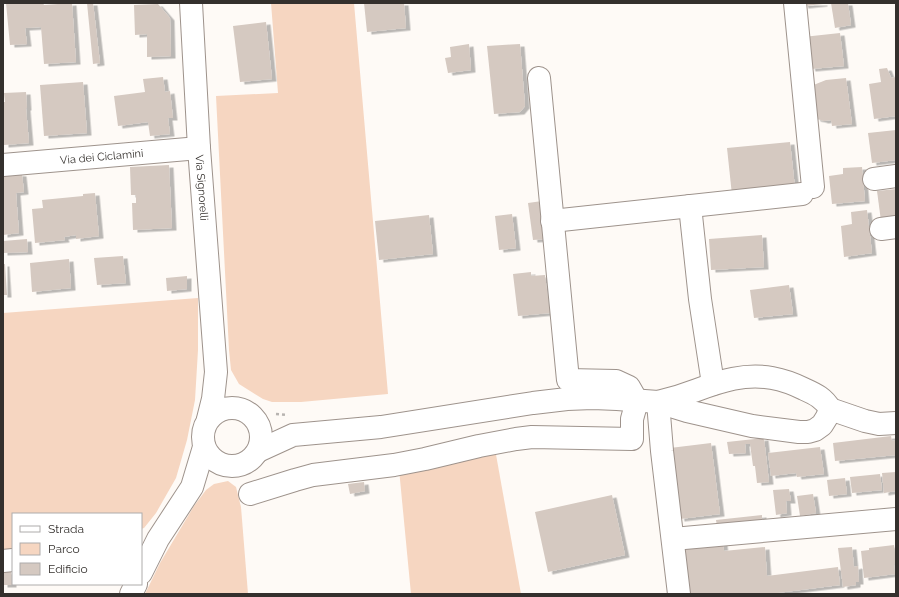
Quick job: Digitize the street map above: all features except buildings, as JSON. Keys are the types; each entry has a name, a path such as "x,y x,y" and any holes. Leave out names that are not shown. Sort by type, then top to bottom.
{"street":[{"name":"Via Signorelli","path":"191,3 199,148 216,372 213,398 208,419"},
{"path":"552,220 690,206 807,191 795,3"},
{"path":"538,78 568,380 616,381 629,387 648,402 662,451 679,594"},
{"name":"Via dei Ciclamini","path":"3,164 199,148"},
{"path":"874,179 896,176"},
{"path":"690,206 700,299 713,384"},
{"name":"Via Signorelli","path":"216,372 234,408"},
{"path":"250,494 313,476 417,461 516,439 532,437 632,441 632,419 648,402 681,396 734,378 772,378 796,386 818,396 830,409 865,421 879,424 896,422"},
{"path":"258,451 293,435 381,427 567,399 593,398 648,402 752,426 799,432 816,430 822,425 830,409"},
{"path":"143,564 192,487 204,447 203,433 208,419 215,412 224,408 234,408 244,410 252,415 258,423 261,432 261,442 258,451 252,459 244,464 235,467 225,466 216,462 209,456 204,447"},
{"path":"258,423 293,435"},
{"path":"192,487 225,466"},
{"path":"673,539 896,519"},
{"path":"131,594 136,585"}],"green space":[{"path":"271,3 354,3 388,394 301,402 272,402 263,399 239,384 231,370 216,96 278,93"},
{"path":"198,298 198,350 195,400 187,440 176,478 156,513 144,528 142,529 142,513 12,513 12,551 3,551 3,313"},
{"path":"495,449 521,594 411,594 399,469"},
{"path":"228,481 236,487 241,507 248,594 145,594 160,563 194,506 206,490 214,484"}]}
